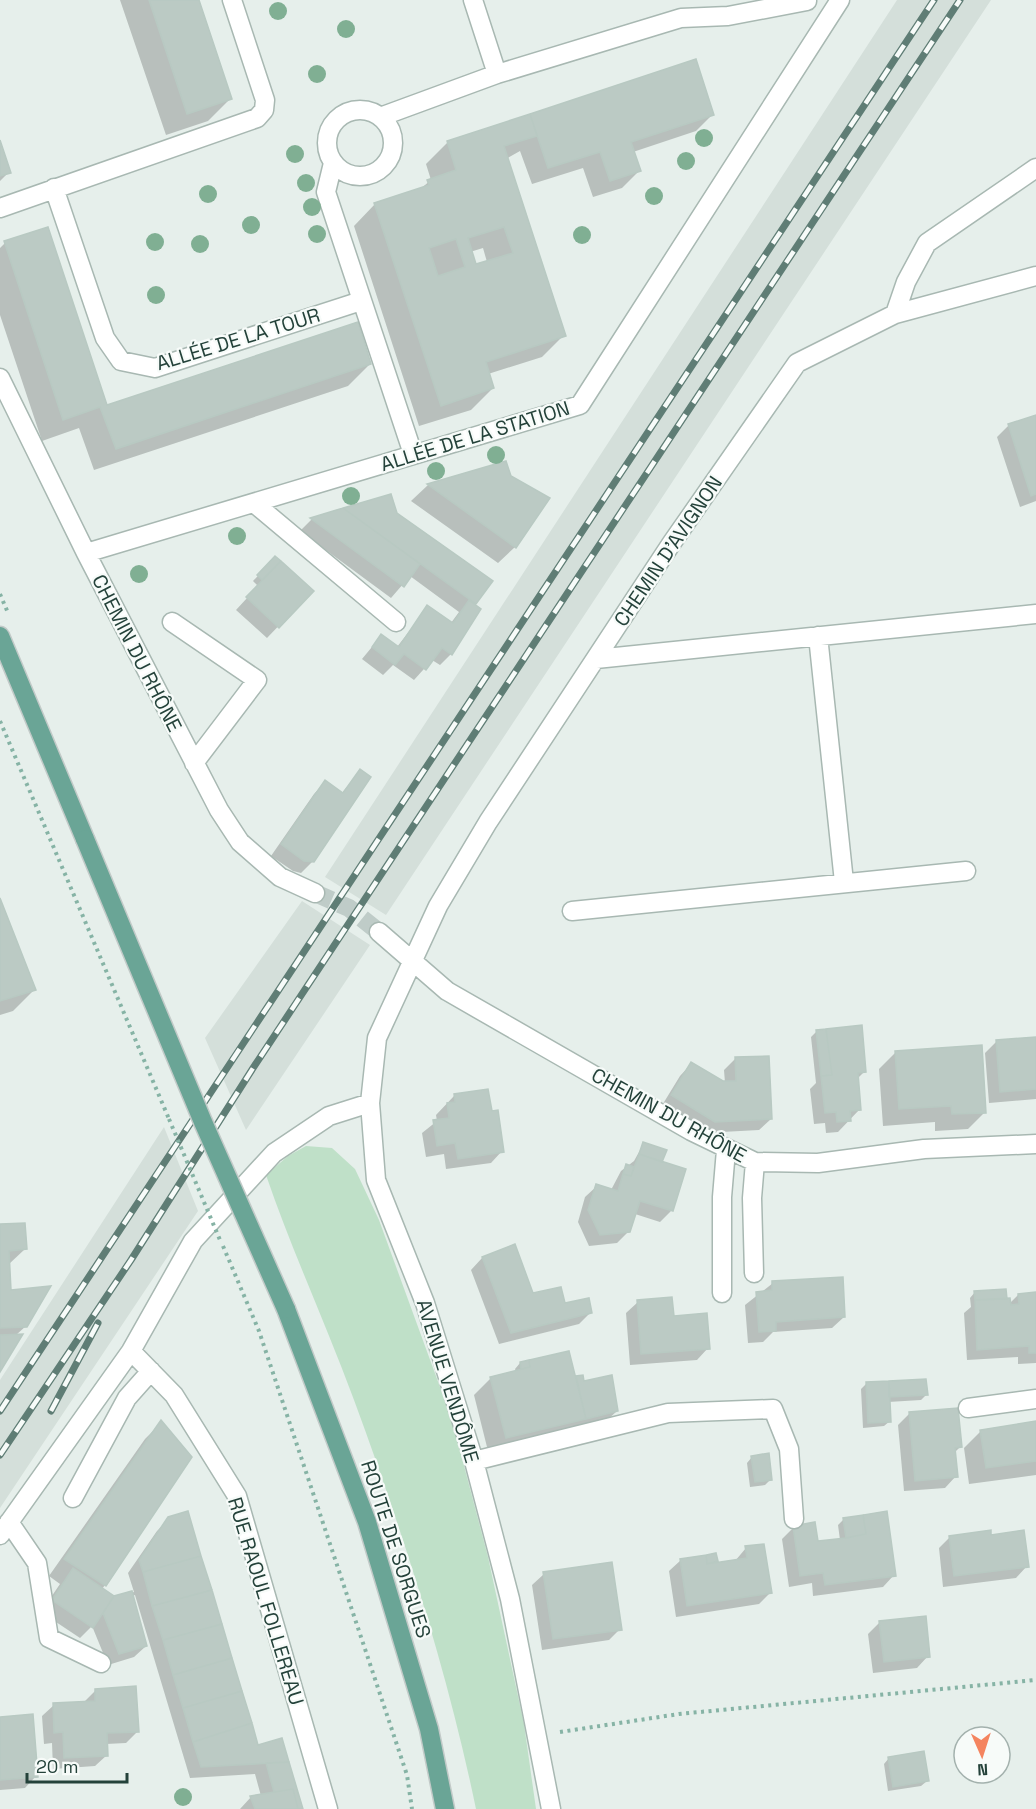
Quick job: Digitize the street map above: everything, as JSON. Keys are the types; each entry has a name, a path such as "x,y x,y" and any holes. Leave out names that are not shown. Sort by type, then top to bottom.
{"main road":[{"name":"ROUTE DE SORGUES","path":"0,636 203,1122 286,1309 367,1522 429,1729 445,1809"}],"street":[{"path":"0,208 257,118 264,110 264,100 232,0"},
{"path":"473,0 497,74"},
{"path":"380,117 497,74 681,18 728,16 807,0 818,34"},
{"name":"ALLÉE DE LA STATION","path":"86,554 580,405 840,0"},
{"path":"360,110 380,117 388,124 392,135 390,158 383,167 363,177 341,171 333,163 326,143 328,133 340,116 360,110"},
{"path":"333,163 326,192 413,454"},
{"path":"896,314 906,282 927,243 1036,168"},
{"name":"ALLÉE DE LA TOUR","path":"54,188 105,338 121,361 155,368 361,301"},
{"name":"CHEMIN D'AVIGNON","path":"412,961 438,906 488,822 671,544 798,363 896,314 1036,276"},
{"name":"CHEMIN DU RHÔNE","path":"0,378 86,554 219,810 240,842 280,877 315,893"},
{"path":"254,503 396,622"},
{"path":"596,659 1036,614"},
{"path":"172,622 258,680 194,763"},
{"path":"818,636 844,882"},
{"path":"572,911 966,871"},
{"name":"CHEMIN DU RHÔNE","path":"379,932 447,991 726,1150 754,1162 818,1163 924,1149 1036,1144"},
{"name":"AVENUE VENDÔME","path":"412,961 377,1038 370,1103 376,1180 425,1303 474,1461 510,1599 539,1736 551,1809"},
{"path":"101,1663 49,1638 37,1563 4,1528 131,1351 193,1241 274,1153 329,1116 370,1103"},
{"path":"722,1293 722,1197 726,1150"},
{"path":"754,1162 752,1198 754,1273"},
{"name":"RUE RAOUL FOLLEREAU","path":"131,1351 174,1395 237,1496 328,1809"},
{"path":"73,1498 127,1398 151,1371"},
{"path":"968,1408 1036,1398"},
{"path":"474,1461 668,1413 773,1409 789,1449 794,1519"}],"path":[{"path":"0,721 263,1342 407,1775 412,1809"},
{"path":"539,1736 679,1714 1036,1680"}],"shaded area":[{"path":"897,0 991,0 386,915 325,877"},
{"path":"302,901 370,945 246,1130 205,1038"},
{"path":"164,1127 198,1211 0,1508 0,1380"}],"green space":[{"path":"306,1146 332,1148 355,1169 379,1220 452,1420 488,1557 524,1724 536,1809 476,1809 438,1653 390,1500 354,1400 266,1175 288,1156"}],"building":[{"path":"149,0 199,0 232,99 187,114"},
{"path":"696,59 714,115 631,142 641,171 610,181 600,152 548,168 530,114"},
{"path":"530,114 537,136 504,146 566,336 486,362 494,388 441,406 374,203 429,185 427,180 456,170 447,141","holes":["504,227 513,253 476,264 468,238","456,239 465,267 438,276 429,248"]},
{"path":"0,140 11,173 0,176"},
{"path":"48,227 107,405 358,322 371,364 116,449 100,407 63,420 4,241"},
{"path":"1036,415 1036,494 1031,496 1008,424"},
{"path":"506,461 511,476 550,498 516,548 427,484"},
{"path":"391,494 397,513 493,581 476,604 343,508"},
{"path":"343,508 420,564 404,587 310,518"},
{"path":"275,556 281,561 262,580 257,575"},
{"path":"281,561 314,591 279,628 246,597"},
{"path":"469,600 481,609 452,655 442,648 426,670 404,654 395,665 372,647 381,634 399,647 427,605 453,623"},
{"path":"360,769 371,777 314,862 304,861 281,844 325,780 343,793"},
{"path":"0,898 36,990 0,1001"},
{"path":"862,1025 866,1072 858,1073 861,1110 850,1111 851,1121 837,1122 836,1112 825,1113 821,1076 832,1075 826,1029"},
{"path":"826,1029 832,1075 821,1076 816,1030"},
{"path":"1036,1037 1036,1089 1000,1092 996,1040"},
{"path":"982,1045 986,1113 952,1114 951,1106 899,1109 895,1051"},
{"path":"769,1056 772,1119 715,1122 671,1095 691,1062 723,1081 736,1081 735,1057"},
{"path":"488,1089 492,1111 498,1110 504,1152 458,1159 455,1143 437,1146 433,1120 449,1118 447,1103 455,1102 454,1094"},
{"path":"643,1142 667,1150 662,1162 639,1154"},
{"path":"639,1154 686,1169 673,1211 640,1201 630,1232 600,1235 588,1210 596,1184 618,1191 623,1174 631,1176"},
{"path":"626,1164 634,1167 631,1176 623,1174"},
{"path":"25,1223 27,1249 9,1251 11,1290 51,1286 27,1327 0,1328 0,1224"},
{"path":"515,1244 533,1293 561,1287 565,1303 589,1298 592,1313 511,1333 482,1257"},
{"path":"843,1277 845,1317 776,1322 776,1331 759,1332 756,1292 772,1290 772,1281"},
{"path":"1006,1289 1007,1299 975,1300 974,1291"},
{"path":"1036,1292 1036,1353 1029,1353 1029,1346 977,1350 975,1300 1010,1298 1011,1305 1019,1304 1018,1294"},
{"path":"672,1297 674,1316 707,1313 710,1349 641,1354 637,1300"},
{"path":"23,1334 0,1372 0,1335"},
{"path":"569,1351 586,1419 506,1438 490,1377 530,1367 529,1360"},
{"path":"529,1360 530,1367 521,1369 520,1362"},
{"path":"583,1375 584,1381 612,1375 618,1411 586,1419 576,1376"},
{"path":"926,1379 928,1395 889,1397 889,1381"},
{"path":"889,1381 891,1422 868,1423 866,1382"},
{"path":"958,1408 962,1447 955,1448 958,1477 915,1481 909,1412"},
{"path":"161,1420 192,1457 106,1586 64,1559"},
{"path":"1036,1421 1036,1461 986,1468 980,1430"},
{"path":"769,1453 772,1480 755,1482 751,1456"},
{"path":"188,1511 201,1556 143,1572 139,1560 168,1517"},
{"path":"887,1511 896,1576 825,1585 823,1573 800,1576 793,1526 815,1522 818,1541 846,1538 866,1534 863,1515"},
{"path":"863,1515 866,1534 846,1538 843,1518"},
{"path":"991,1530 991,1535 1024,1530 1029,1567 954,1576 949,1536"},
{"path":"764,1544 772,1593 687,1606 680,1559 706,1555 707,1564 747,1558 745,1546"},
{"path":"716,1553 718,1561 707,1564 706,1555"},
{"path":"201,1556 212,1590 152,1606 143,1572"},
{"path":"612,1562 622,1630 553,1639 543,1572"},
{"path":"73,1568 114,1596 93,1628 52,1600"},
{"path":"212,1590 222,1624 163,1640 152,1606"},
{"path":"132,1591 147,1646 119,1654 103,1613 114,1596"},
{"path":"926,1616 930,1657 884,1662 879,1621"},
{"path":"222,1624 232,1658 173,1675 163,1640"},
{"path":"232,1658 242,1691 183,1708 173,1675"},
{"path":"136,1686 139,1732 107,1733 108,1756 64,1758 63,1732 54,1733 53,1703 95,1701 95,1689"},
{"path":"242,1691 252,1723 193,1742 183,1708"},
{"path":"33,1714 38,1777 0,1780 0,1717"},
{"path":"252,1723 258,1745 282,1738 289,1762 201,1767 193,1742"},
{"path":"924,1751 929,1781 893,1787 888,1757"},
{"path":"289,1762 303,1809 298,1809 293,1789 274,1792 266,1763"},
{"path":"293,1789 298,1809 255,1809 250,1796"}],"tunnel":[{"path":"315,893 349,908 379,932"}],"railway":[{"path":"0,1411 934,0"},
{"path":"0,1455 131,1260 255,1065 960,0"},
{"path":"51,1411 98,1323"}]}
